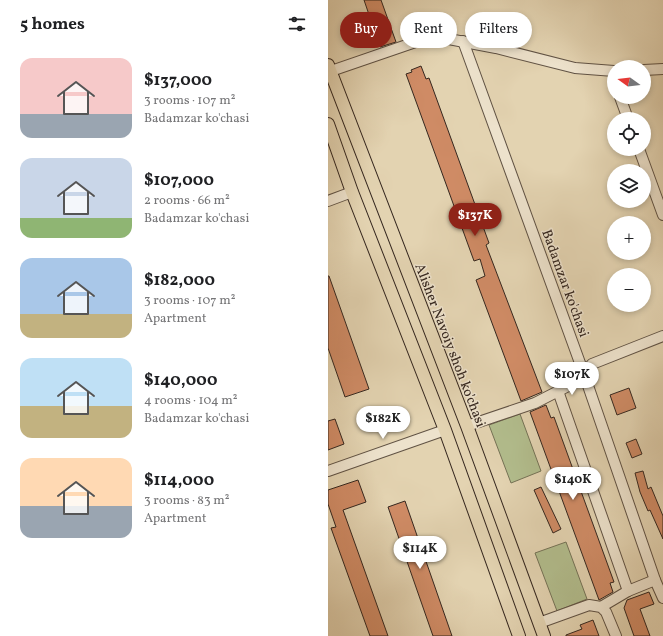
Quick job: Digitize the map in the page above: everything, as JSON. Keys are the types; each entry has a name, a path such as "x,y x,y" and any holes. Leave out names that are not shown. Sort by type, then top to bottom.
{"main road":[{"name":"Alisher Navoiy shoh ko'chasi","path":"329,69 467,426 544,636"},
{"path":"328,124 352,192 445,430 516,635"}],"street":[{"path":"329,69 433,36 496,48 575,68 607,70"},
{"name":"Badamzar ko'chasi","path":"463,41 584,374 655,580 663,598"},
{"path":"651,70 663,69"},
{"path":"642,156 663,215"},
{"path":"328,201 352,192"},
{"path":"467,426 535,403 578,381 592,364 663,336"},
{"path":"558,391 628,591"},
{"path":"328,471 445,430"},
{"path":"601,607 628,591 655,580"},
{"path":"539,623 589,605 601,607 606,612 616,636"}],"green space":[{"path":"520,414 541,471 511,483 489,425"},
{"path":"566,542 587,599 557,611 535,553"}],"building":[{"path":"364,0 381,0 385,12 368,12"},
{"path":"392,31 396,42 392,43"},
{"path":"421,66 426,79 429,78 489,243 486,245 542,392 521,401 476,280 485,276 480,259 474,261 406,74"},
{"path":"328,276 369,389 345,397 328,348"},
{"path":"629,388 636,408 617,415 610,395"},
{"path":"546,405 551,418 554,417 614,582 610,583 613,592 599,600 530,412"},
{"path":"335,419 344,444 328,450 328,421"},
{"path":"636,439 642,454 632,458 626,443"},
{"path":"643,471 648,489 651,487 663,516 663,539 640,492 635,473"},
{"path":"358,480 366,502 343,510 388,636 370,636 331,528 336,527 328,504 328,490"},
{"path":"541,487 561,529 553,533 534,490"},
{"path":"405,501 452,636 433,636 388,507"},
{"path":"649,592 654,604 640,609 650,636 634,636 624,608 627,600"},
{"path":"593,620 599,636 566,636 582,629 580,625"}]}
